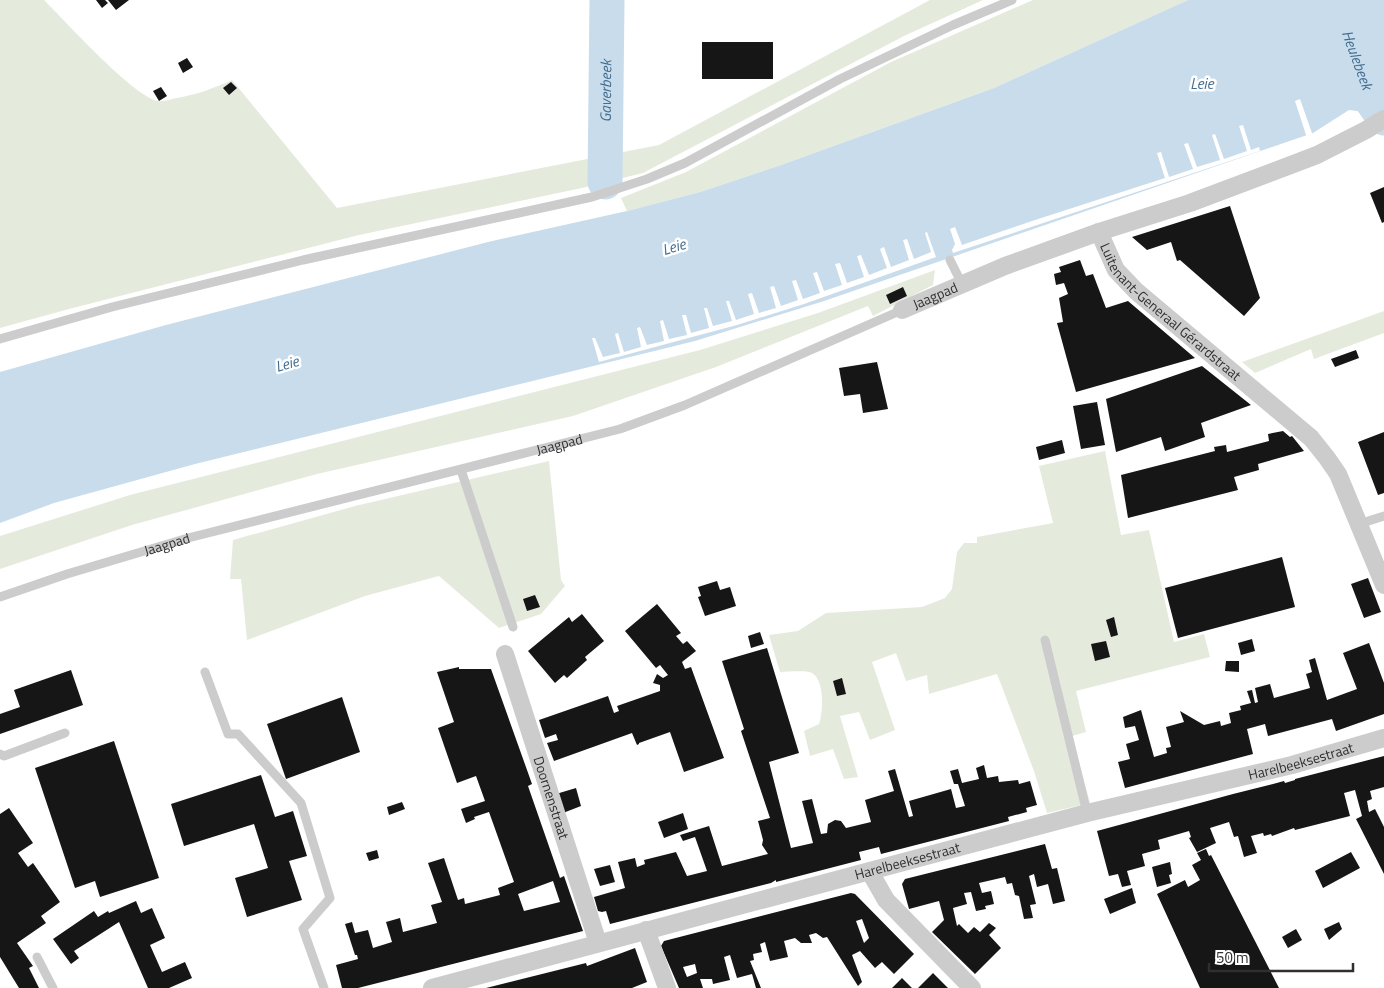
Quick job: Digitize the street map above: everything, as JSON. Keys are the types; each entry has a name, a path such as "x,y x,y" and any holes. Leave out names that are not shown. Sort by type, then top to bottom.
{"street":[{"name":"Luitenant-Generaal Gérardstraat","path":"1384,119 1366,130 1306,159 1190,203 1099,232 1116,270 1136,291 1311,438 1338,474 1384,584"},
{"name":"Jaagpad","path":"902,310 1012,263 1099,232"},
{"name":"Doornenstraat","path":"505,654 598,943"},
{"name":"Harelbeeksestraat","path":"432,988 1087,813 1292,764 1384,738"},
{"path":"870,872 886,900 972,988"},
{"path":"646,930 667,988"}],"lane":[{"path":"0,339 122,304 303,260 592,197 620,188 685,163 840,79 953,25 1012,0"},
{"path":"950,260 962,284"},
{"name":"Jaagpad","path":"0,597 67,574 188,538 620,429 685,405 902,310"},
{"path":"460,470 513,627"},
{"path":"1359,524 1384,516"},
{"path":"1044,640 1087,813"},
{"path":"205,672 228,734 238,734 301,803 330,898 303,929 324,988"},
{"path":"0,754 4,756 65,733"},
{"path":"37,957 53,988"}],"shaded area":[{"path":"0,0 44,0 117,73 147,97 158,101 198,93 232,80 337,208 659,145 930,0 983,0 904,36 643,173 582,188 359,235 0,328"},
{"path":"1033,0 1188,0 994,88 781,165 700,192 627,211 621,198 686,172 891,62"},
{"path":"935,270 933,285 873,316 868,306 716,367 573,416 317,474 132,525 0,569 0,536 130,495 700,350 818,313"},
{"path":"1384,311 1384,333 1314,359 1311,349 1255,373 1242,362"},
{"path":"1105,451 1121,535 1149,530 1174,642 1204,634 1210,657 1076,691 1086,732 1072,736 1090,803 1047,813 1034,771 997,674 929,694 927,675 906,681 896,653 872,662 895,730 870,740 859,712 840,716 858,777 844,779 833,749 810,756 804,731 819,724 822,697 819,682 809,672 780,672 769,635 798,631 826,613 922,607 945,598 952,589 957,552 964,543 977,543 977,537 1053,523 1039,466"},
{"path":"549,461 561,580 565,586 541,614 499,628 439,576 365,596 247,640 241,579 230,579 233,540 355,506"}],"water":[{"name":"Leie","path":"1188,0 1384,0 1384,102 1365,112 1349,110 1313,133 824,301 695,341 195,464 54,503 0,523 0,372 166,325 488,242 627,211 700,192 781,165 994,88"}],"pier":[{"path":"1300,99 1313,136 1307,138 1295,101"},
{"path":"1243,125 1251,150 1259,147 1260,151 953,253 952,250 955,244 950,229 955,227 962,245 1165,178 1157,153 1161,152 1169,177 1193,169 1184,144 1188,143 1197,167 1220,160 1212,135 1215,134 1224,159 1247,151 1239,126"},
{"path":"927,232 936,257 804,304 737,325 599,362 592,338 595,338 603,357 620,353 615,334 618,333 624,352 641,347 637,328 640,327 647,345 664,341 660,321 663,320 669,339 687,335 682,315 686,315 691,333 709,328 704,308 707,308 713,326 732,321 726,301 729,301 736,320 754,314 748,294 752,293 759,313 776,308 770,287 774,286 781,306 798,300 792,281 796,280 803,299 820,293 813,273 817,272 824,291 842,285 835,264 840,263 847,283 864,277 857,256 861,255 869,275 887,268 880,249 884,247 891,267 909,260 903,240 907,239 914,259 931,252 925,233"}],"building":[{"path":"96,0 105,0 108,3 102,8"},
{"path":"108,0 129,0 116,10"},
{"path":"702,42 773,42 773,79 702,79"},
{"path":"187,58 193,67 183,73 178,63"},
{"path":"231,82 237,88 229,95 223,88"},
{"path":"161,87 167,96 159,101 153,91"},
{"path":"1384,187 1384,222 1382,223 1370,193"},
{"path":"1230,206 1260,298 1244,316 1180,260 1177,261 1171,242 1147,250 1132,237"},
{"path":"1080,260 1086,276 1093,274 1106,308 1128,301 1195,358 1076,392 1057,323 1063,322 1059,298 1068,294 1064,283 1056,285 1054,274 1061,272 1059,267"},
{"path":"903,287 907,296 890,304 886,295"},
{"path":"1356,350 1359,358 1335,367 1331,359"},
{"path":"877,362 888,409 863,413 860,394 844,396 839,368"},
{"path":"1202,366 1251,405 1201,423 1205,437 1165,451 1161,437 1116,452 1106,399"},
{"path":"1097,402 1105,445 1081,449 1073,406"},
{"path":"1283,431 1290,437 1292,436 1304,451 1258,464 1259,470 1234,477 1238,490 1128,518 1121,475 1215,451 1214,447 1226,445 1227,452 1269,441 1268,434"},
{"path":"1384,432 1384,493 1378,495 1358,442"},
{"path":"1062,440 1065,453 1039,460 1036,447"},
{"path":"1282,557 1295,607 1178,638 1165,588"},
{"path":"1368,578 1381,612 1364,618 1351,584"},
{"path":"717,581 720,590 730,587 736,606 705,616 698,597 701,596 698,587"},
{"path":"535,595 540,607 527,611 523,599"},
{"path":"657,604 681,633 676,636 683,644 687,641 696,651 682,662 685,669 691,667 724,758 684,772 670,732 637,745 632,733 554,761 547,743 558,740 556,734 545,738 539,720 608,696 614,713 619,711 617,706 660,691 660,685 653,683 657,674 663,678 668,675 660,665 656,668 625,631"},
{"path":"582,614 604,641 585,657 587,660 567,678 564,675 555,683 528,651 569,617 572,622"},
{"path":"1114,617 1118,635 1111,637 1106,620"},
{"path":"760,632 764,644 751,648 748,636"},
{"path":"1252,639 1255,651 1241,655 1238,643"},
{"path":"1106,641 1110,657 1095,661 1091,644"},
{"path":"1369,643 1384,683 1384,714 1336,731 1332,719 1268,736 1265,724 1247,729 1253,754 1125,788 1118,762 1130,759 1126,744 1139,740 1135,726 1125,728 1123,717 1141,710 1154,757 1167,753 1166,748 1171,747 1166,727 1184,722 1180,711 1204,725 1220,721 1221,726 1231,723 1229,713 1241,710 1240,706 1251,703 1247,691 1252,690 1255,703 1258,702 1255,688 1270,684 1274,698 1310,688 1306,674 1312,672 1309,660 1315,658 1327,700 1357,689 1343,653"},
{"path":"767,648 799,753 769,762 791,848 813,843 802,801 812,799 821,834 827,833 828,824 835,820 841,821 846,828 871,822 865,800 894,791 888,771 895,769 909,817 913,816 909,801 951,789 956,808 965,806 958,784 954,784 950,771 958,769 962,783 979,779 976,768 984,765 987,778 998,776 999,782 1018,780 1019,784 1030,781 1037,805 1026,808 1027,812 1008,817 1009,821 881,854 879,847 859,852 861,860 776,882 776,880 771,883 610,924 606,911 598,911 594,897 625,888 618,862 635,858 637,867 645,864 644,860 676,852 687,876 707,871 695,837 683,841 680,835 709,826 722,866 768,854 762,845 763,840 758,821 770,818 741,731 744,729 722,661"},
{"path":"1226,661 1239,661 1239,672 1225,671"},
{"path":"459,667 459,669 491,669 532,784 528,786 560,878 564,876 583,931 358,988 342,988 336,965 358,959 345,924 352,922 355,933 368,930 373,948 392,942 386,922 400,918 403,932 437,923 431,905 442,902 428,863 444,858 458,900 464,898 465,904 500,895 498,888 514,882 489,812 474,817 475,819 466,823 461,809 485,801 476,776 457,783 438,728 454,722 437,672","holes":["553,881 560,902 524,911 518,894"]},
{"path":"71,670 83,705 0,734 0,714 20,707 14,690"},
{"path":"842,678 846,694 837,696 833,681"},
{"path":"342,697 360,752 286,779 267,724"},
{"path":"114,741 159,878 100,897 95,881 75,888 35,768"},
{"path":"1384,756 1384,787 1370,791 1372,799 1367,801 1369,812 1375,809 1384,827 1384,874 1356,819 1362,816 1355,790 1344,793 1350,816 1295,830 1294,828 1272,836 1271,834 1264,836 1263,833 1251,836 1257,853 1244,857 1238,836 1234,837 1229,822 1210,828 1216,843 1197,852 1189,838 1191,837 1189,831 1158,840 1160,849 1142,854 1145,866 1127,871 1131,885 1122,887 1118,874 1109,876 1097,831"},
{"path":"261,775 275,817 293,811 307,856 289,861 302,900 247,917 235,878 268,868 254,824 184,846 171,804"},
{"path":"576,788 581,806 563,813 556,794"},
{"path":"402,802 405,809 389,815 387,807"},
{"path":"9,808 33,843 18,853 28,867 33,863 60,902 41,916 46,923 17,943 33,966 29,968 39,988 19,988 0,957 0,814"},
{"path":"683,813 688,829 664,838 658,822"},
{"path":"1045,844 1052,869 1057,868 1065,901 1053,904 1048,884 1037,887 1034,874 1029,876 1036,904 1030,905 1033,918 1024,919 1019,896 1015,895 1012,883 1007,884 1005,877 979,883 982,893 991,891 994,904 985,906 986,909 976,911 971,892 964,893 967,904 953,908 957,926 959,924 968,933 974,927 980,932 989,923 996,928 989,935 1001,948 975,974 932,932 944,920 939,901 909,909 902,884 905,879"},
{"path":"1206,849 1209,856 1211,855 1279,988 1200,988 1157,894 1185,880 1188,887 1200,880 1192,865 1201,860 1197,853"},
{"path":"377,850 379,858 369,861 366,853"},
{"path":"1351,852 1360,868 1323,888 1315,871"},
{"path":"1170,862 1172,874 1169,875 1171,883 1157,887 1152,867"},
{"path":"610,865 615,882 600,886 594,869"},
{"path":"1132,888 1136,903 1110,914 1104,899"},
{"path":"851,893 855,894 914,954 894,974 882,962 875,968 860,951 852,955 862,982 858,986 827,937 823,938 816,933 809,935 812,943 801,943 795,938 784,941 788,957 770,961 765,942 760,944 762,952 753,954 754,960 750,961 761,988 756,988 752,974 737,978 730,955 724,957 730,980 713,984 712,979 700,979 703,988 679,988 661,946 664,941","holes":["862,919 869,938 864,943 856,921","695,964 697,973 687,977 683,967"]},
{"path":"136,901 141,913 152,908 165,938 150,945 162,972 185,962 192,978 169,988 148,988 119,922 74,951 79,958 71,964 53,939 94,911 98,917 108,911 109,913"},
{"path":"1339,922 1342,929 1329,940 1324,929"},
{"path":"1296,929 1302,940 1288,948 1282,937"},
{"path":"635,948 647,982 632,988 486,988 586,963 587,966"},
{"path":"933,973 948,988 918,988"},
{"path":"902,978 912,988 892,988"}],"waterway":[{"name":"Gaverbeek","path":"605,182 607,0"},
{"name":"Heulebeek","path":"1335,0 1372,101 1384,118"}]}
